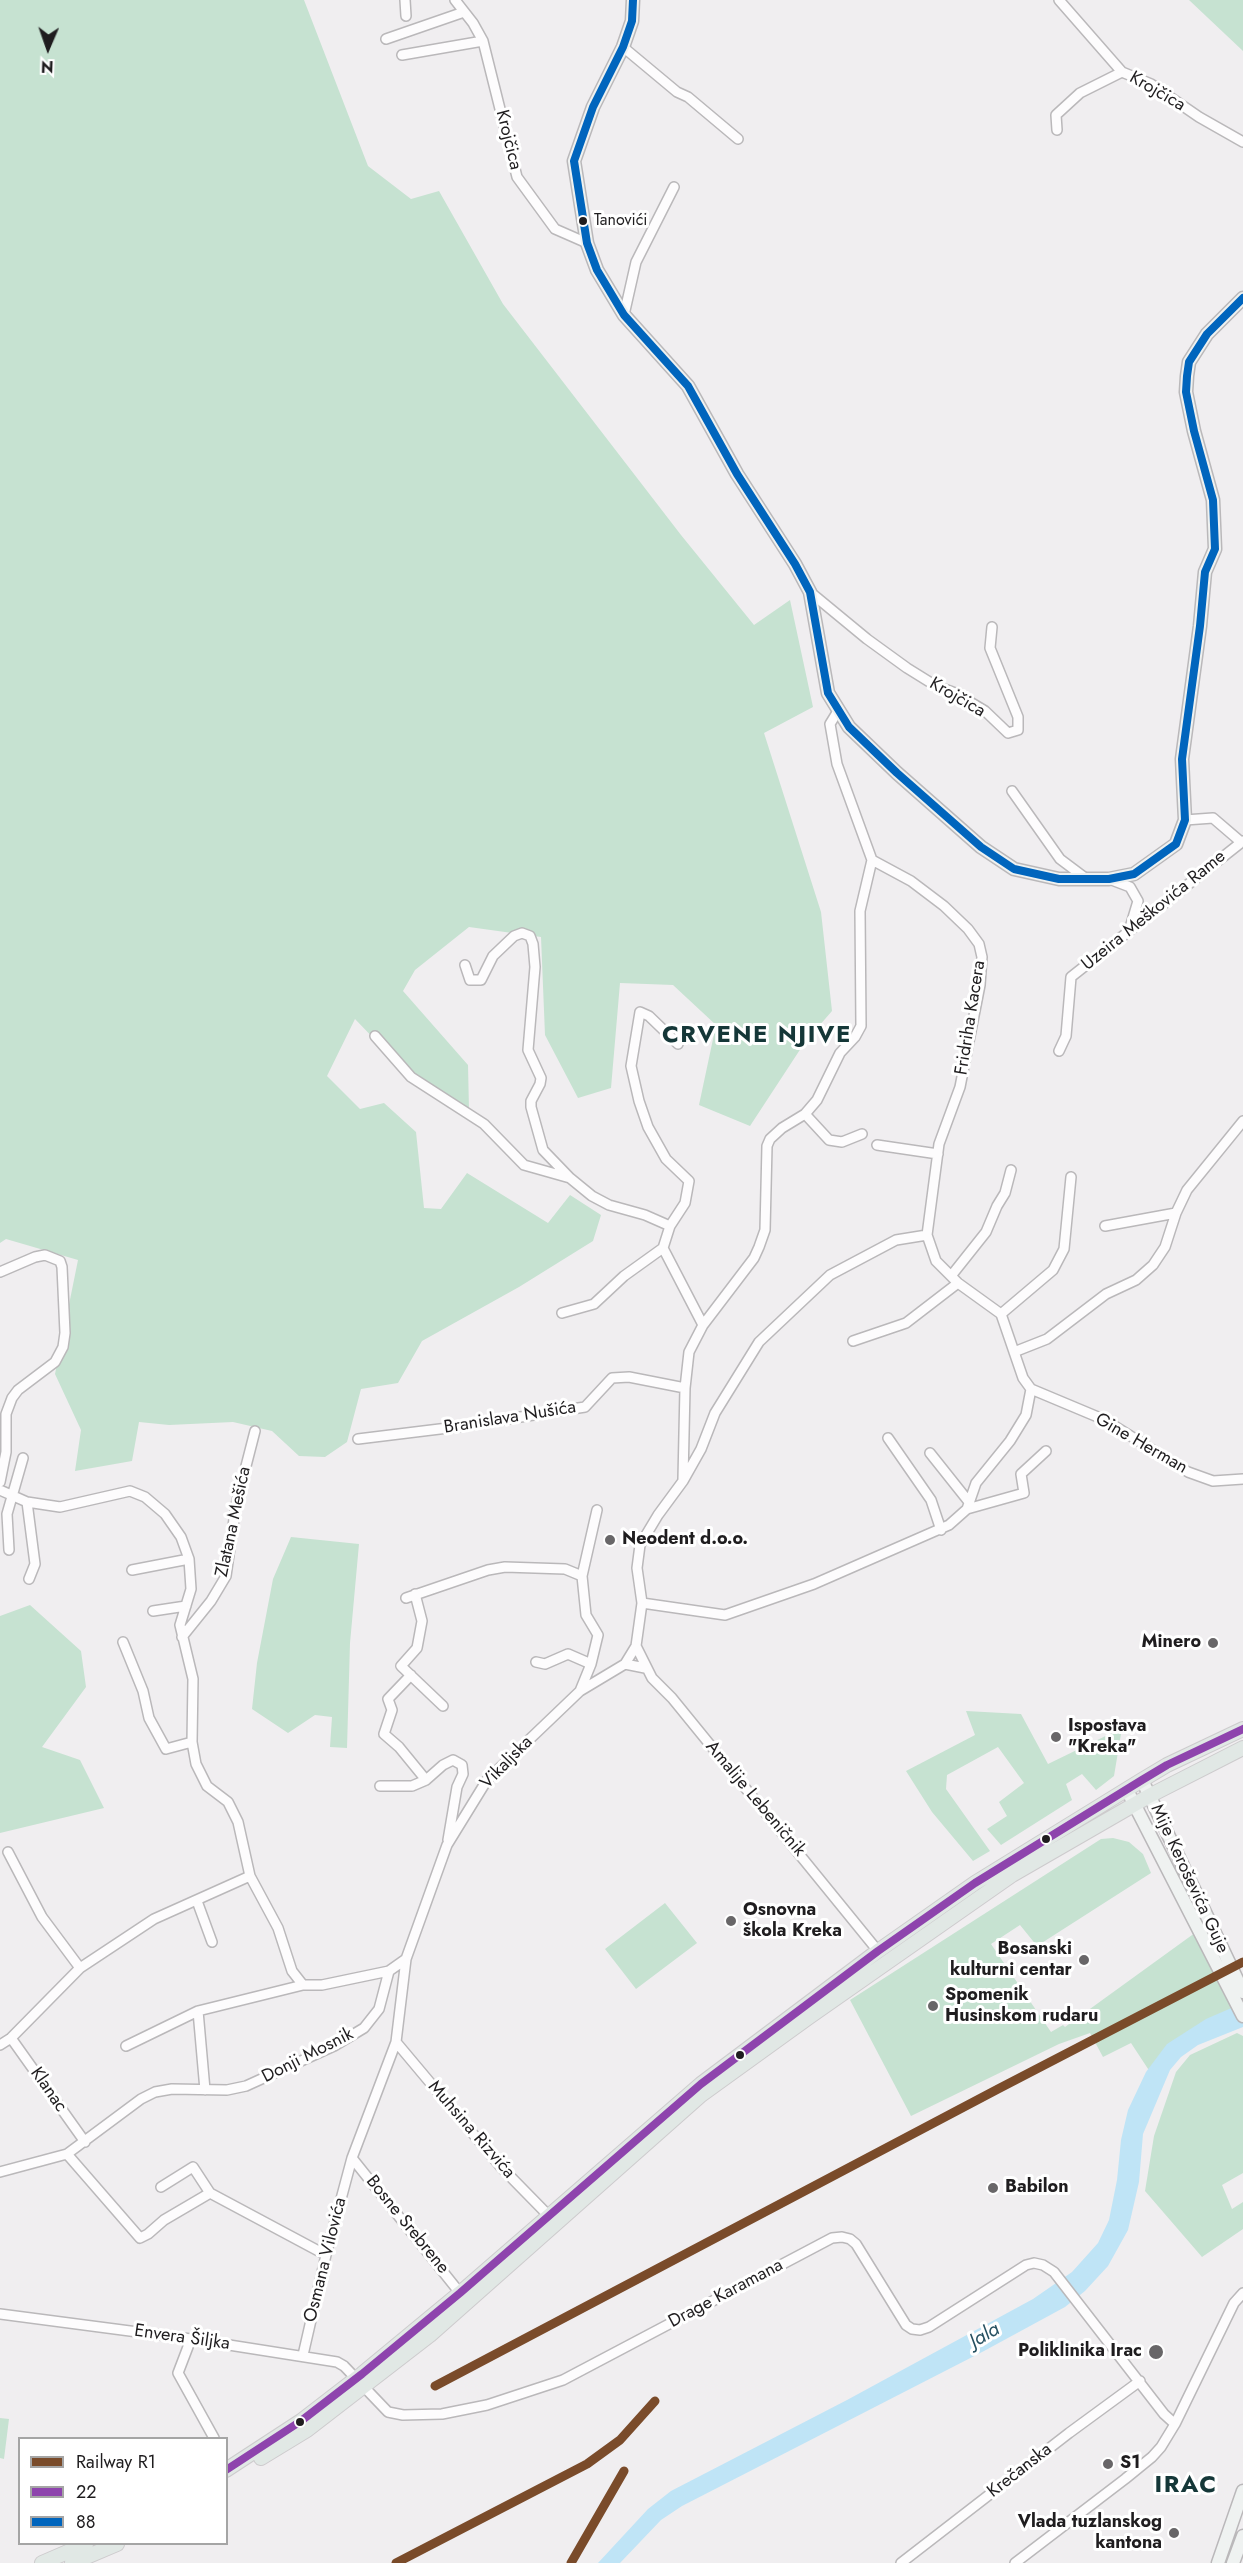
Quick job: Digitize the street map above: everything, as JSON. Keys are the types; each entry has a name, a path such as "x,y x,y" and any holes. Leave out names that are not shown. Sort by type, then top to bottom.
{"main road":[{"name":"Krojčica","path":"633,0 632,21 623,46 593,107 574,161 587,243 597,270 624,315 688,386 737,474 795,564 810,592 824,680 838,711 864,743 981,847 1014,869 1059,879 1109,879 1134,874 1176,844 1185,820 1182,759 1205,572 1215,549 1213,500 1194,431 1186,392 1187,376 1189,362 1207,334 1243,298"},
{"name":"Bosne Srebrene","path":"359,2383 548,2215 701,2084 878,1951 975,1883 1142,1780 1243,1729"},
{"name":"Bosne Srebrene","path":"228,2469 359,2383 437,2328 701,2095 982,1895 1149,1796 1243,1748"},
{"name":"Mije Keroševića Guje","path":"1142,1780 1231,1981"},
{"name":"Mije Keroševića Guje","path":"1127,1790 1231,1981"},
{"path":"1231,1981 1243,1992"},
{"path":"1231,1981 1243,2016"},
{"path":"1218,2563 1243,2491"},
{"path":"1233,2563 1243,2536"},
{"path":"42,2563 84,2545"},
{"path":"72,2563 115,2545"}],"street":[{"path":"405,0 406,16"},
{"name":"Krojčica","path":"455,0 483,41 517,177 555,230 587,243"},
{"name":"Krojčica","path":"1059,0 1122,72 1151,84 1199,117 1243,142"},
{"path":"386,39 464,12"},
{"path":"402,55 483,41"},
{"path":"623,46 676,92 688,97 738,140"},
{"path":"1057,130 1056,115 1080,93 1122,72"},
{"path":"624,315 636,262 674,187"},
{"name":"Krojčica","path":"810,592 907,669 985,711 1008,733 1018,729 1018,717 990,648 992,627"},
{"path":"683,1481 685,1388 689,1352 703,1324 753,1258 762,1238 765,1230 767,1146 770,1139 782,1128 805,1114 817,1100 840,1053 855,1037 861,1026 860,911 872,860 837,764 830,724 838,711"},
{"path":"1012,791 1060,859 1088,880"},
{"name":"Uzeira Meškovića Rame","path":"1059,1051 1067,1030 1071,976 1242,841 1213,818 1185,820"},
{"name":"Fridriha Kacera","path":"872,860 911,881 932,896 968,929 979,944 982,957 980,986 960,1087 939,1144 927,1235"},
{"path":"1109,879 1130,887 1137,901 1129,931"},
{"path":"465,965 470,980 481,980 493,956 514,936 522,933 530,936 535,967 528,1050 541,1078 531,1101 531,1107 543,1150 570,1178 592,1196 609,1205 645,1215 670,1226"},
{"path":"562,1313 594,1304 624,1276 663,1248 670,1226 685,1203 689,1181 666,1160 648,1127 639,1101 631,1066 640,1012 649,1016 678,1044"},
{"path":"375,1036 411,1077 484,1124 524,1165 570,1178"},
{"path":"805,1114 829,1140 842,1142 862,1134"},
{"path":"1014,1352 1047,1339 1106,1294 1136,1280 1153,1264 1165,1247 1176,1213 1187,1190 1243,1121"},
{"path":"878,1145 938,1154"},
{"path":"853,1341 906,1323 954,1280 986,1232 1005,1193 1011,1170"},
{"path":"1000,1314 1053,1270 1064,1250 1071,1177"},
{"path":"1105,1226 1176,1213"},
{"path":"642,1603 725,1615 814,1584 949,1526 968,1505 976,1483 1010,1441 1026,1415 1031,1389 1023,1378 1000,1314 954,1280 936,1261 927,1235 896,1240 830,1275 759,1342 715,1413 701,1449 683,1481 640,1545 637,1568 642,1603 636,1646 626,1664 645,1668"},
{"path":"663,1248 703,1324"},
{"path":"0,1272 45,1254 60,1261 65,1333 63,1347 55,1362 18,1390 12,1398 6,1414 6,1452 0,1482"},
{"name":"Branislava Nušića","path":"358,1439 585,1407 612,1378 629,1377 685,1388"},
{"name":"Gine Herman","path":"1031,1389 1105,1420 1188,1472 1214,1481 1243,1479"},
{"name":"Zlatana Mešića","path":"182,1637 211,1601 226,1576 236,1505 255,1431"},
{"path":"888,1438 931,1500 940,1530"},
{"path":"968,1505 1024,1493 1021,1474 1046,1451"},
{"path":"930,1453 968,1505"},
{"path":"9,1550 7,1514 23,1458"},
{"name":"Zlatana Mešića","path":"0,1490 27,1502 60,1507 130,1491 138,1493 165,1514 181,1537 189,1559 191,1589 181,1617 182,1637 193,1679 192,1742 196,1764 207,1786 228,1802 238,1822 250,1876 278,1928 292,1971 303,1985"},
{"path":"27,1502 34,1564 29,1580"},
{"name":"Vikaljska","path":"580,1691 591,1664 598,1635 586,1615 582,1576 597,1510"},
{"name":"Zlatana Mešića","path":"132,1570 189,1559"},
{"path":"443,1706 401,1666 417,1648 422,1621 410,1596 488,1570 505,1568 565,1569 582,1576"},
{"path":"153,1611 186,1606"},
{"path":"123,1642 143,1691 149,1718 166,1749 192,1742"},
{"name":"Amalije Lebeničnik","path":"636,1646 645,1668 836,1897 878,1951"},
{"path":"536,1662 545,1664 568,1654 591,1664"},
{"name":"Vikaljska","path":"447,1845 487,1780 580,1691 626,1664"},
{"path":"411,1675 388,1699 392,1710 384,1734 399,1747 426,1780"},
{"name":"Vikaljska","path":"380,1786 412,1786 426,1780 443,1765 453,1760 462,1765 464,1774 457,1787 447,1845 406,1959"},
{"path":"8,1852 42,1917 80,1968"},
{"path":"0,2044 11,2038 80,1968 154,1920 250,1876"},
{"path":"197,1901 212,1942"},
{"path":"126,2046 198,2011 303,1985 346,1982 389,1971 406,1959"},
{"name":"Osmana Vilovića","path":"303,2355 326,2255 352,2158 396,2042 406,1959"},
{"name":"Donji Mosnik","path":"0,2172 67,2154 141,2098 155,2092 227,2090 246,2086 334,2046 363,2028 379,2009 389,1971"},
{"path":"198,2011 205,2090"},
{"name":"Klanac","path":"11,2038 85,2142"},
{"name":"Muhsina Rizvića","path":"396,2042 500,2166 548,2215"},
{"path":"67,2154 140,2238 164,2220 210,2193"},
{"name":"Bosne Srebrene","path":"352,2158 460,2293"},
{"path":"160,2187 193,2167 210,2193 326,2255"},
{"name":"Drage Karamana","path":"359,2383 388,2412 403,2415 463,2411 509,2398 563,2380 832,2238 850,2239 856,2244 906,2325 912,2329 929,2327 1026,2265 1034,2263 1054,2272 1140,2381"},
{"path":"1015,2563 1152,2457 1175,2424 1234,2303 1243,2293"},
{"name":"Envera Šiljka","path":"0,2314 303,2355 338,2362 359,2383"},
{"path":"190,2339 178,2373 213,2437"},
{"path":"1140,2381 1164,2414 1175,2424"},
{"name":"Krečanska","path":"901,2563 1140,2381"}],"green space":[{"path":"0,0 304,0 368,166 411,199 439,191 503,304 681,535 754,625 790,600 813,707 764,733 821,912 832,1011 805,1042 750,1126 699,1105 716,1025 673,985 620,983 611,1088 578,1098 545,1035 541,937 469,927 415,970 403,991 468,1065 469,1110 406,1072 355,1019 327,1076 360,1109 384,1103 416,1132 424,1208 441,1209 467,1173 548,1223 570,1195 601,1215 593,1241 519,1287 422,1341 398,1383 361,1389 347,1442 325,1457 299,1456 272,1431 233,1422 169,1425 139,1422 132,1461 75,1471 81,1430 55,1374 78,1260 6,1239 0,1243"},
{"path":"1189,0 1243,0 1243,51"},
{"path":"291,1537 359,1544 350,1643 347,1748 330,1747 332,1717 315,1715 288,1733 252,1709 257,1663 273,1579"},
{"path":"30,1605 81,1651 86,1687 42,1747 80,1760 104,1808 0,1833 0,1616"},
{"path":"966,1711 1021,1714 1048,1764 1122,1728 1114,1776 1096,1790 1082,1774 1066,1784 1072,1800 1001,1845 987,1829 1007,1816 999,1802 1024,1783 998,1747 947,1775 946,1789 990,1851 973,1861 932,1812 906,1771 975,1735"},
{"path":"1113,1838 1129,1842 1143,1854 1151,1873 1037,1946 1020,1925 991,1944 1051,2032 1063,2025 1065,2027 1199,1930 1242,2013 1192,2037 1154,2078 1131,2043 1103,2057 1090,2033 1059,2044 911,2116 850,2000 1101,1839"},
{"path":"665,1903 697,1943 636,1989 605,1949"},
{"path":"1237,2033 1243,2036 1243,2173 1222,2185 1232,2209 1243,2202 1243,2229 1202,2257 1145,2191 1154,2136 1176,2072 1190,2055"},
{"path":"0,2418 9,2419 4,2459 0,2458"}],"water":[{"name":"Jala","path":"1243,2003 1243,2027 1198,2045 1181,2057 1170,2070 1143,2134 1139,2182 1128,2230 1108,2266 1085,2291 1065,2307 984,2351 682,2506 661,2520 620,2563 598,2563 648,2509 671,2491 847,2400 1033,2299 1072,2272 1098,2243 1109,2220 1128,2110 1146,2072 1167,2044 1206,2019"}],"rail line":[{"name":"R1","path":"435,2386 1243,1962"},
{"name":"R1","path":"396,2563 587,2464 620,2440 655,2401"},
{"name":"R1","path":"571,2563 624,2471"}],"transit line":[{"name":"88","path":"633,0 632,21 623,47 593,107 574,161 587,243 597,270 624,315 688,386 737,474 795,564 810,592 828,693 849,727 981,847 1014,869 1059,879 1109,879 1134,874 1176,844 1185,820 1182,759 1205,572 1215,549 1213,500 1194,431 1186,392 1187,376 1189,362 1207,334 1243,298"},
{"name":"22","path":"228,2469 301,2421 362,2374 460,2293 701,2084 878,1951 975,1883 1142,1780 1167,1765 1243,1729"}],"place":[{"name":"Tanovići","path":"583,221"},
{"name":"Neodent d.o.o.","path":"610,1540"},
{"name":"Minero","path":"1213,1643"},
{"name":"Ispostava \"Kreka\"","path":"1056,1737"},
{"name":"Osnovna škola Kreka","path":"731,1921"},
{"name":"Bosanski kulturni centar","path":"1084,1960"},
{"name":"Spomenik Husinskom rudaru","path":"933,2006"},
{"name":"Babilon","path":"993,2188"},
{"name":"Poliklinika Irac","path":"1156,2352"},
{"name":"S1","path":"1108,2464"},
{"name":"Vlada tuzlanskog kantona","path":"1174,2533"}],"district":[{"name":"CRVENE NJIVE","path":"757,1036"},
{"name":"IRAC","path":"1186,2486"}]}
